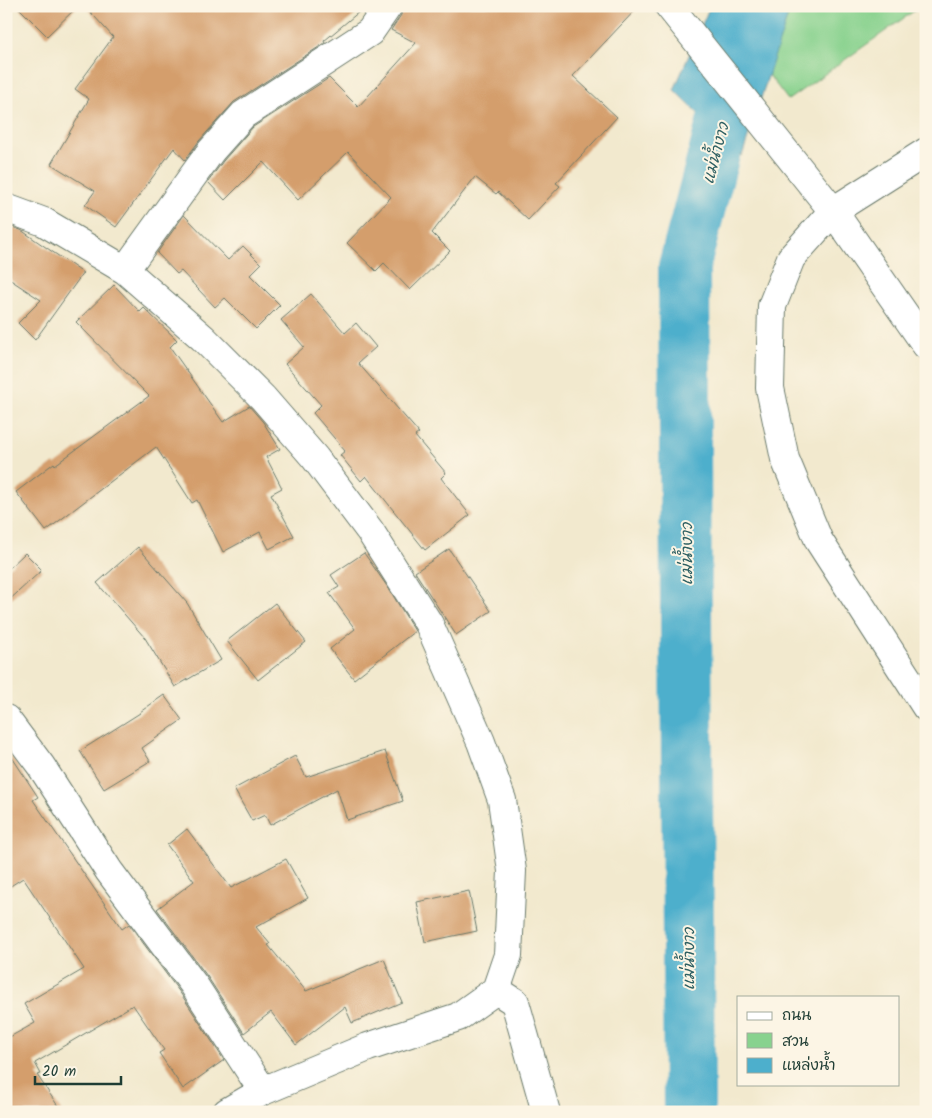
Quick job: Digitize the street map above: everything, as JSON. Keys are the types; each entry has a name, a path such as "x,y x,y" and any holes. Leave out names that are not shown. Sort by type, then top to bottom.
{"street":[{"path":"125,270 211,151 243,116 370,32 388,6"},
{"path":"669,6 833,211 926,345"},
{"path":"926,152 833,211 791,258 772,306 770,388 785,459 819,541 926,707"},
{"path":"6,208 44,222 125,270 203,338 270,405 315,458 370,530 429,624 481,742 502,800 512,871 508,955 496,990 458,1017 368,1047 263,1091 227,1112"},
{"path":"6,719 40,766 109,871 194,985 263,1091"},
{"path":"496,990 515,1002 546,1112"}],"green space":[{"path":"791,6 921,6 788,100 768,74"}],"water":[{"path":"710,6 791,6 742,156 674,90"}],"building":[{"path":"17,6 78,6 47,36"},
{"path":"85,6 366,6 324,41 325,43 234,102 199,141 185,160 174,148 116,227 85,205 95,191 51,164 89,99 75,89 113,37"},
{"path":"403,6 639,6 573,76 617,117 556,183 560,186 528,220 498,192 496,194 475,177 432,233 450,251 410,290 384,263 376,271 347,243 391,197 348,152 298,200 263,162 225,200 208,182 223,161 253,127 329,78 358,107 416,43 391,30 401,15"},
{"path":"184,215 228,260 243,246 261,264 250,275 280,305 256,329 225,298 215,307 181,271 177,274 157,253"},
{"path":"6,225 21,230 83,273 35,340 18,323 41,300 6,277"},
{"path":"114,285 140,312 144,308 177,340 170,347 223,422 249,406 263,422 280,449 266,457 282,488 271,494 294,536 269,549 260,532 223,552 197,500 192,503 156,447 46,531 16,492 149,396 76,322"},
{"path":"311,294 345,333 356,323 376,347 358,363 419,433 415,436 446,473 441,478 470,515 425,550 366,476 361,481 340,455 345,451 313,413 321,405 285,364 304,347 281,320"},
{"path":"138,547 187,603 221,660 175,687 145,638 97,583"},
{"path":"449,549 491,611 456,635 415,572"},
{"path":"25,553 42,570 6,603 6,571"},
{"path":"364,553 415,631 354,679 330,649 355,629 329,593 339,587 331,575"},
{"path":"275,603 306,642 258,680 227,641"},
{"path":"164,695 182,720 142,748 150,761 104,789 80,751 140,713"},
{"path":"6,748 38,797 33,800 122,929 129,924 181,994 224,1060 183,1089 159,1053 164,1050 133,1005 35,1063 41,1074 37,1075 62,1112 6,1112 6,1039 35,1023 24,1004 84,969 23,878 6,889"},
{"path":"385,751 403,801 347,820 337,789 270,825 265,815 252,821 234,789 295,756 306,777"},
{"path":"187,829 231,888 286,859 308,898 256,927 270,944 268,945 306,991 384,959 402,1002 352,1023 345,1007 296,1045 271,1012 244,1033 207,976 157,909 194,881 167,845"},
{"path":"469,891 477,931 425,942 417,902"}],"waterway":[{"name":"แม่น้ำงาว","path":"689,1112 684,267 749,22 755,6"}]}
